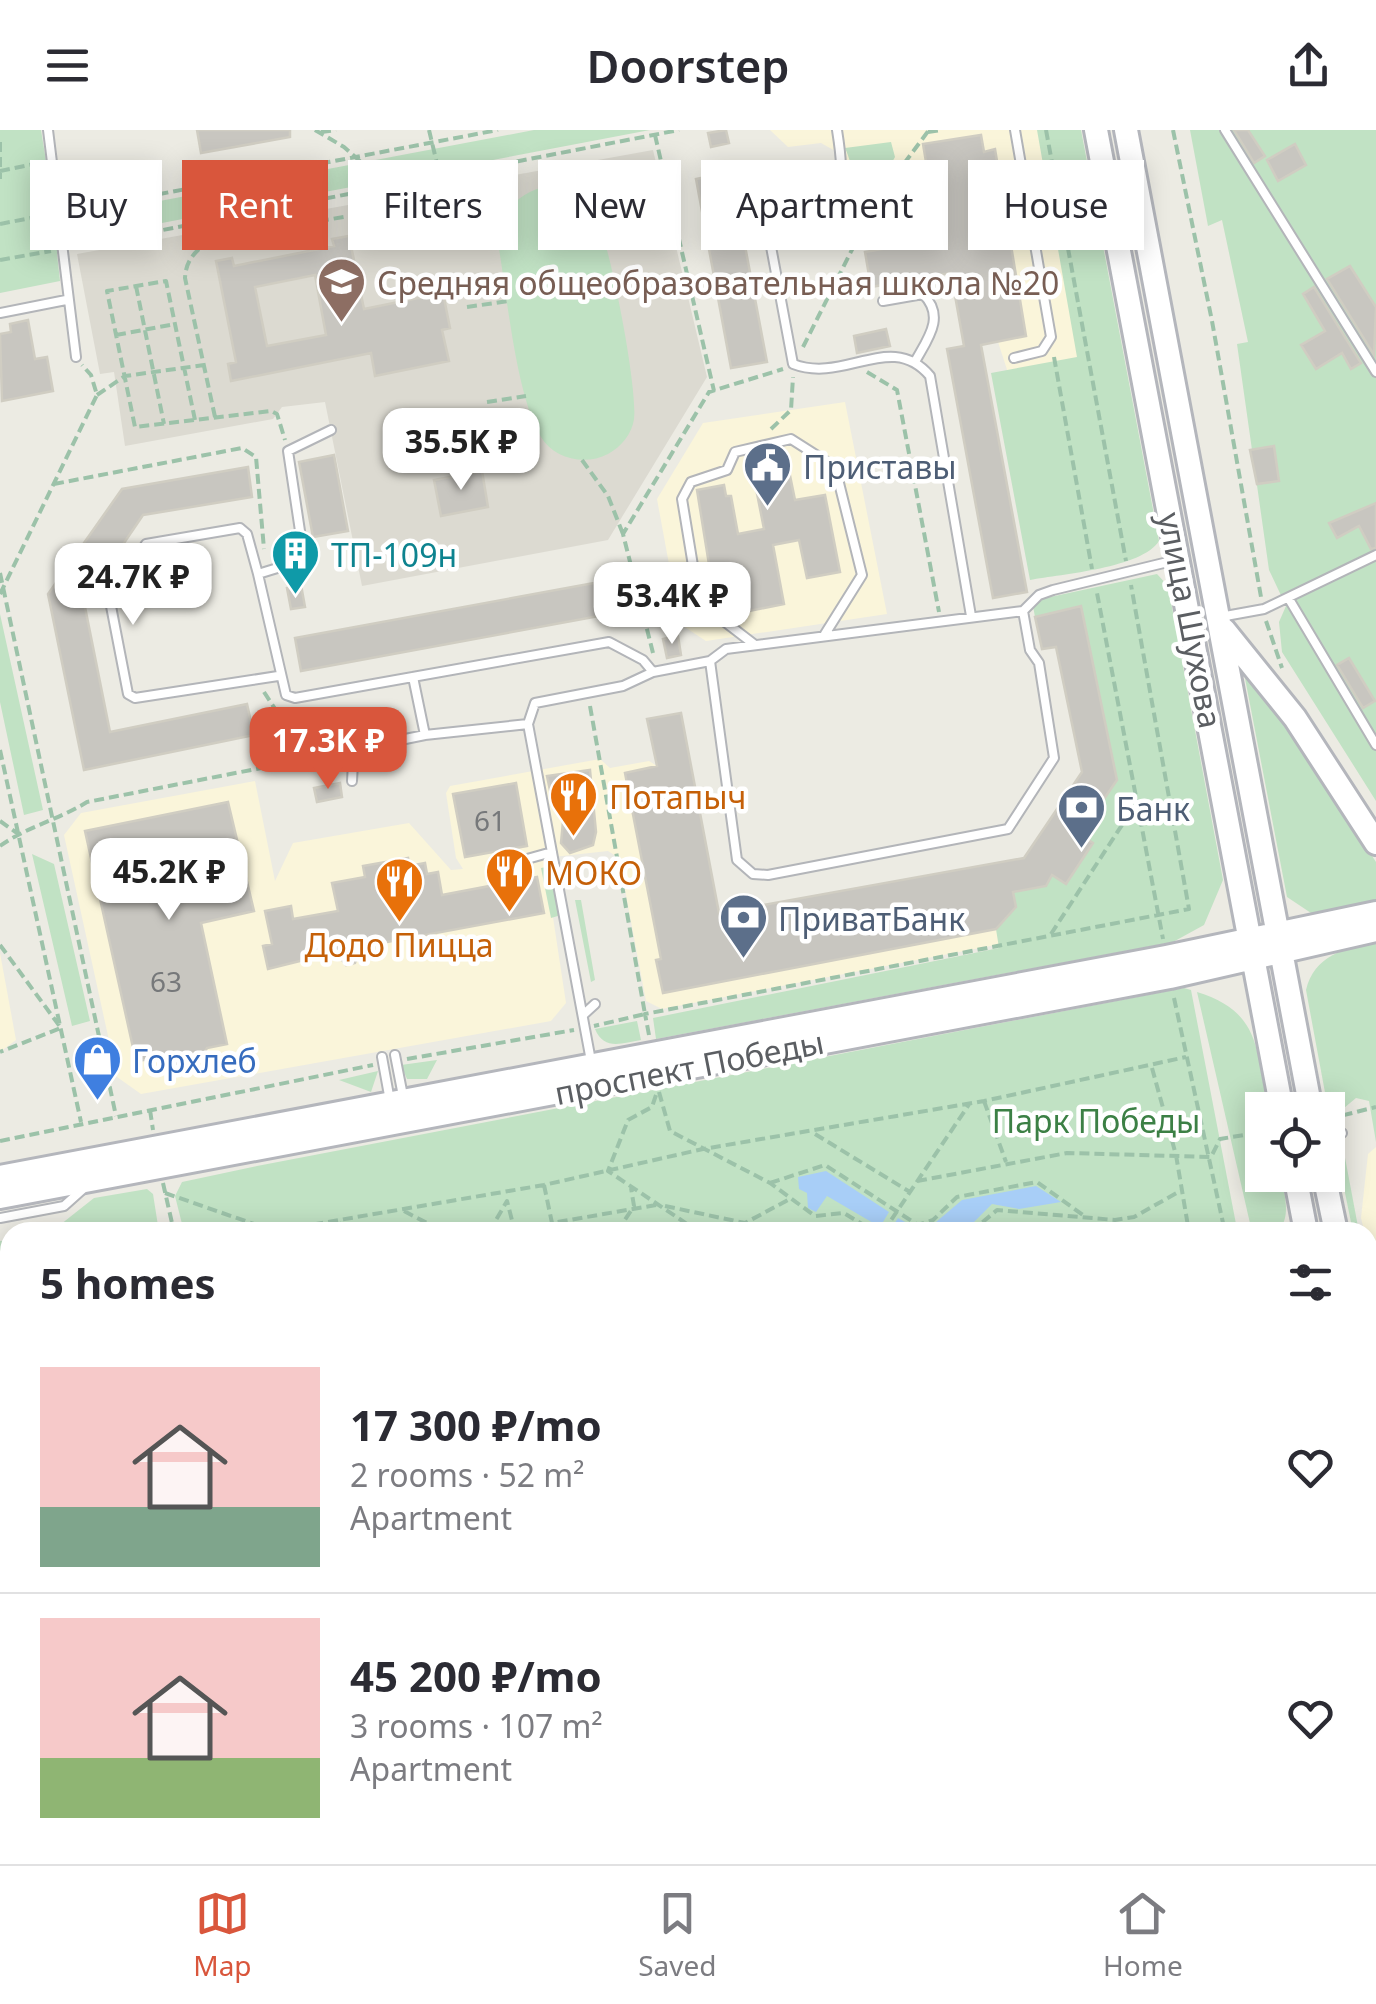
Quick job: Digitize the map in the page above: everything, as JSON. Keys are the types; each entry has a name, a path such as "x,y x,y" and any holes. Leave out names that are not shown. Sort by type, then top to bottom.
{"main road":[{"name":"улица Шухова","path":"1096,130 1279,1092"},
{"name":"улица Шухова","path":"1126,130 1308,1092"},
{"path":"1180,559 1209,555"},
{"path":"1192,620 1220,621 1295,718 1376,842"},
{"name":"проспект Победы","path":"0,1197 1168,967 1280,942 1376,913"},
{"name":"проспект Победы","path":"1280,942 1376,930"},
{"name":"проспект Победы","path":"0,1176 652,1054 1168,967"},
{"path":"1298,1192 1304,1222"},
{"path":"1328,1192 1334,1222"}],"lane":[{"path":"48,130 52,160"},
{"path":"837,130 844,171 838,186 830,192 776,202 766,220 794,364 815,372 896,355 916,360 930,376 971,616"},
{"path":"1014,358 1042,351 1051,338 1016,130"},
{"path":"1225,130 1376,372"},
{"path":"65,250 66,300 76,357"},
{"path":"883,301 923,294 932,304 936,325 916,360"},
{"path":"0,314 66,300"},
{"path":"261,573 297,562 303,550 288,451 330,430"},
{"path":"755,645 699,602 682,499 691,482 728,470 735,452 756,444 791,439 836,467 862,574 825,634"},
{"path":"278,676 134,698 128,694 110,601 146,544 240,528 248,534 261,573 278,676 286,695 295,698 609,642 643,660 653,672"},
{"path":"1220,621 1289,599 1376,555"},
{"path":"592,1066 562,877 552,852 528,724 535,702 589,694 653,672 710,662 726,649 1023,610 1039,596 1180,559"},
{"path":"1289,599 1376,745"},
{"path":"710,662 738,860 752,874 768,875 1008,829 1054,758 1039,663 1030,650 1023,610"},
{"path":"413,678 424,734"},
{"path":"352,780 353,762 361,748 424,734 528,724"},
{"path":"527,859 552,852"},
{"path":"582,1015 596,1004"},
{"path":"395,1058 397,1102"},
{"path":"382,1060 397,1102"},
{"path":"0,1218 64,1206 94,1180"}],"path":[{"path":"318,131 336,130"},
{"path":"429,130 436,160"},
{"path":"162,194 498,130"},
{"path":"518,162 679,130"},
{"path":"794,364 877,200 928,131 942,130"},
{"path":"395,1058 585,1028 1189,910 1046,130"},
{"path":"1173,130 1264,609 1282,670"},
{"path":"318,131 360,160"},
{"path":"654,135 714,391"},
{"path":"0,142 0,180"},
{"path":"1,171 30,165"},
{"path":"0,224 30,218"},
{"path":"0,260 54,250"},
{"path":"200,250 186,265 214,417"},
{"path":"194,420 166,281 107,291 136,427 271,411 277,414 288,451"},
{"path":"136,286 164,424"},
{"path":"467,307 509,302"},
{"path":"116,335 175,324"},
{"path":"1051,338 1168,967 1223,1222"},
{"path":"76,357 91,375 97,395"},
{"path":"855,364 897,390 940,619"},
{"path":"1,591 97,395 125,376 204,365"},
{"path":"486,402 526,396"},
{"path":"54,484 242,448 256,457 264,520 261,573"},
{"path":"582,460 608,496 623,534"},
{"path":"0,573 116,1116"},
{"path":"258,679 281,718 334,754"},
{"path":"589,694 652,1054"},
{"path":"0,846 17,833 55,822 86,802 361,748"},
{"path":"0,750 81,1122"},
{"path":"1050,936 1136,802"},
{"path":"0,821 17,833"},
{"path":"0,944 61,1028"},
{"path":"0,1052 61,1028"},
{"path":"333,1222 544,1186 703,1150 813,1133 1152,1068 1186,1058"},
{"path":"0,1140 382,1060"},
{"path":"1152,1068 1176,1155 1187,1222"},
{"path":"608,1171 628,1120 652,1107 658,1089 670,1131 770,1183 788,1200 815,1216 844,1213 859,1222"},
{"path":"984,1100 1007,1164"},
{"path":"891,1222 970,1103"},
{"path":"1345,1115 1376,1107"},
{"path":"813,1133 910,1192"},
{"path":"1211,1157 1220,1140 1245,1135"},
{"path":"917,1181 1067,1154 1211,1157"},
{"path":"770,1183 825,1165 914,1222"},
{"path":"608,1171 685,1222"},
{"path":"927,1222 957,1197 1037,1182 1087,1218"},
{"path":"544,1186 552,1222"},
{"path":"623,1222 634,1206 631,1186"},
{"path":"494,1222 512,1190"},
{"path":"983,1222 998,1210 1087,1218 1134,1217 1182,1190"},
{"path":"172,1222 165,1193 245,1222"},
{"path":"747,1222 788,1200"},
{"path":"507,1201 512,1222"},
{"path":"557,1222 634,1206 660,1205 740,1222"},
{"path":"403,1210 420,1222"}],"shaded area":[{"path":"770,130 1056,130 1062,160 968,160 968,234 948,237 948,160 845,160 821,143 788,147"},
{"path":"653,150 655,160 598,160"},
{"path":"538,171 538,250 677,250 707,377 608,540 362,586 325,402 282,407 273,419 125,446 114,372 100,374 77,254 162,250 162,239 182,235 182,250 328,250 328,209 348,205 348,250 518,250 518,174"},
{"path":"980,250 1080,250 1103,363 1013,388 998,342"},
{"path":"845,402 887,614 706,641 680,624 657,499 703,423"},
{"path":"600,759 610,768 649,761 665,771 696,948 1009,888 1029,904 1006,943 662,1009 646,1001 619,858 608,851 544,858 566,1003 551,1021 141,1094 117,1077 64,835 81,813 255,781 275,881 293,843 409,823 451,870 463,869 456,858 446,793 450,786"},
{"path":"0,953 16,1040 0,1052"},
{"path":"1376,1147 1376,1222 1362,1222 1361,1218 1368,1154"}],"green space":[{"path":"0,130 41,130 46,160 30,160 30,250 61,250 57,254 60,281 0,293"},
{"path":"534,130 650,130 493,160 376,160"},
{"path":"1037,130 1081,130 1087,160 1042,160"},
{"path":"1190,130 1376,130 1376,801 1282,652 1279,622 1286,606 1269,570 1237,344 1248,342 1222,220 1208,226"},
{"path":"891,142 895,157 849,160 845,148"},
{"path":"348,165 348,188 328,191 328,169"},
{"path":"537,189 538,250 607,250 614,279 627,346 634,419 617,448 599,458 571,458 547,445 532,419 519,371 499,250 518,250 518,200"},
{"path":"182,197 182,219 162,223 162,201"},
{"path":"1058,250 1104,250 1159,541 1150,550 1119,564 1030,580 991,373 1077,357"},
{"path":"1157,574 1168,586 1223,880 1204,925 1173,942 656,1039 653,1018 999,948 996,929 1016,907 1013,892 1045,886 1052,875 1066,884 1093,844 1080,834 1117,780 1080,606 1035,617 1033,606 1041,599"},
{"path":"0,614 43,810 24,815 0,702"},
{"path":"1244,673 1286,724 1376,862 1376,906 1311,913 1287,897"},
{"path":"32,854 54,864 90,1021 72,1026"},
{"path":"552,866 561,915 551,918 541,868"},
{"path":"575,900 581,900 595,980 591,982"},
{"path":"1376,942 1376,1142 1369,1101 1356,1098 1345,1107 1345,1092 1325,1092 1306,990 1323,961 1353,947"},
{"name":"Парк Победы","path":"1184,988 1191,990 1236,1222 182,1222 175,1196 182,1182"},
{"path":"1197,992 1234,1011 1252,1036 1265,1092 1245,1092 1245,1192 1284,1192 1284,1222 1250,1222"},
{"path":"637,1021 641,1040 608,1043 595,1029"},
{"path":"437,1060 427,1079 407,1079 401,1065"},
{"path":"378,1071 371,1092 339,1080"},
{"path":"1345,1158 1357,1222 1351,1222 1345,1192"},
{"path":"147,1189 153,1194 157,1222 64,1222 94,1198"}],"water":[{"path":"826,1171 889,1212 883,1222 871,1222 827,1196 816,1212 808,1208 807,1193 799,1189 798,1177"},
{"path":"1036,1186 1061,1202 1019,1209 992,1204 974,1222 936,1222 962,1200"}],"building":[{"path":"197,130 290,130 290,137 201,153"},
{"path":"726,130 729,143 711,147 708,133"},
{"path":"1234,130 1248,130 1265,156 1254,163"},
{"path":"981,135 984,152 995,149 997,160 968,160 968,250 1012,250 1026,336 981,345 1027,592 993,598 947,349 964,346 951,273 871,287 865,252 948,250 948,160 926,160 923,144"},
{"path":"1295,144 1306,165 1278,181 1267,160"},
{"path":"701,178 701,206 696,179"},
{"path":"348,236 364,309 443,293 450,328 442,330 449,361 375,376 371,353 231,381 228,364 236,362 216,261 232,258 234,266 334,246 332,239","holes":["315,275 326,335 267,346 255,287"]},
{"path":"709,250 746,250 767,362 731,368"},
{"path":"1350,266 1376,307 1374,355 1327,279"},
{"path":"1314,287 1361,363 1351,369 1342,353 1316,369 1301,345 1325,331 1303,294"},
{"path":"28,320 35,359 47,357 53,391 2,401 0,334 11,332 10,324"},
{"path":"886,329 890,346 857,353 854,336"},
{"path":"1274,446 1279,481 1257,484 1250,450"},
{"path":"334,455 348,531 313,537 299,462"},
{"path":"787,461 795,500 825,495 840,572 807,578 799,540 773,545 784,604 749,611 743,577 712,583 697,490 724,485 726,496 731,496 738,534 764,529 752,468"},
{"path":"248,467 252,497 143,515 84,602 110,732 247,704 254,735 84,770 48,594 122,489"},
{"path":"482,471 488,507 441,516 434,480"},
{"path":"1376,503 1376,548 1371,549 1359,526 1337,538 1329,523"},
{"path":"605,581 610,614 301,671 295,638"},
{"name":"ТП-109н","path":"301,585 305,607 291,609 287,588"},
{"path":"1081,606 1117,780 1080,834 1093,843 1066,884 1052,875 1046,886 1013,892 1016,907 996,929 663,993 656,960 661,959 625,773 657,766 647,719 681,713 719,913 1024,858 1082,772 1056,647 1042,649 1035,617"},
{"path":"678,636 681,655 667,658 663,639"},
{"path":"1349,658 1375,701 1363,708 1337,665"},
{"path":"590,770 596,832 593,845 570,853 561,843 563,821 558,795 551,795 547,776"},
{"path":"340,783 342,797 317,802 314,788"},
{"path":"516,783 527,846 465,857 453,794"},
{"path":"228,802 254,911 201,923 227,1044 207,1048 198,1063 187,1067 158,1058 136,1061 85,831"},
{"path":"408,858 409,866 425,863 427,874 438,872 442,895 537,877 544,913 360,947 355,963 346,965 336,952 268,969 263,946 272,944 265,911 291,906 293,919 338,911 332,883 365,877 363,866"}],"place":[{"name":"Средняя общеобразовательная школа №20","path":"342,324"},
{"name":"Приставы","path":"768,508"},
{"name":"ТП-109н","path":"296,596"},
{"name":"Потапыч","path":"574,838"},
{"name":"Банк","path":"1081,850"},
{"name":"МОКО","path":"510,914"},
{"name":"Додо Пицца","path":"399,924"},
{"name":"ПриватБанк","path":"743,960"},
{"name":"Горхлеб","path":"97,1102"}]}
